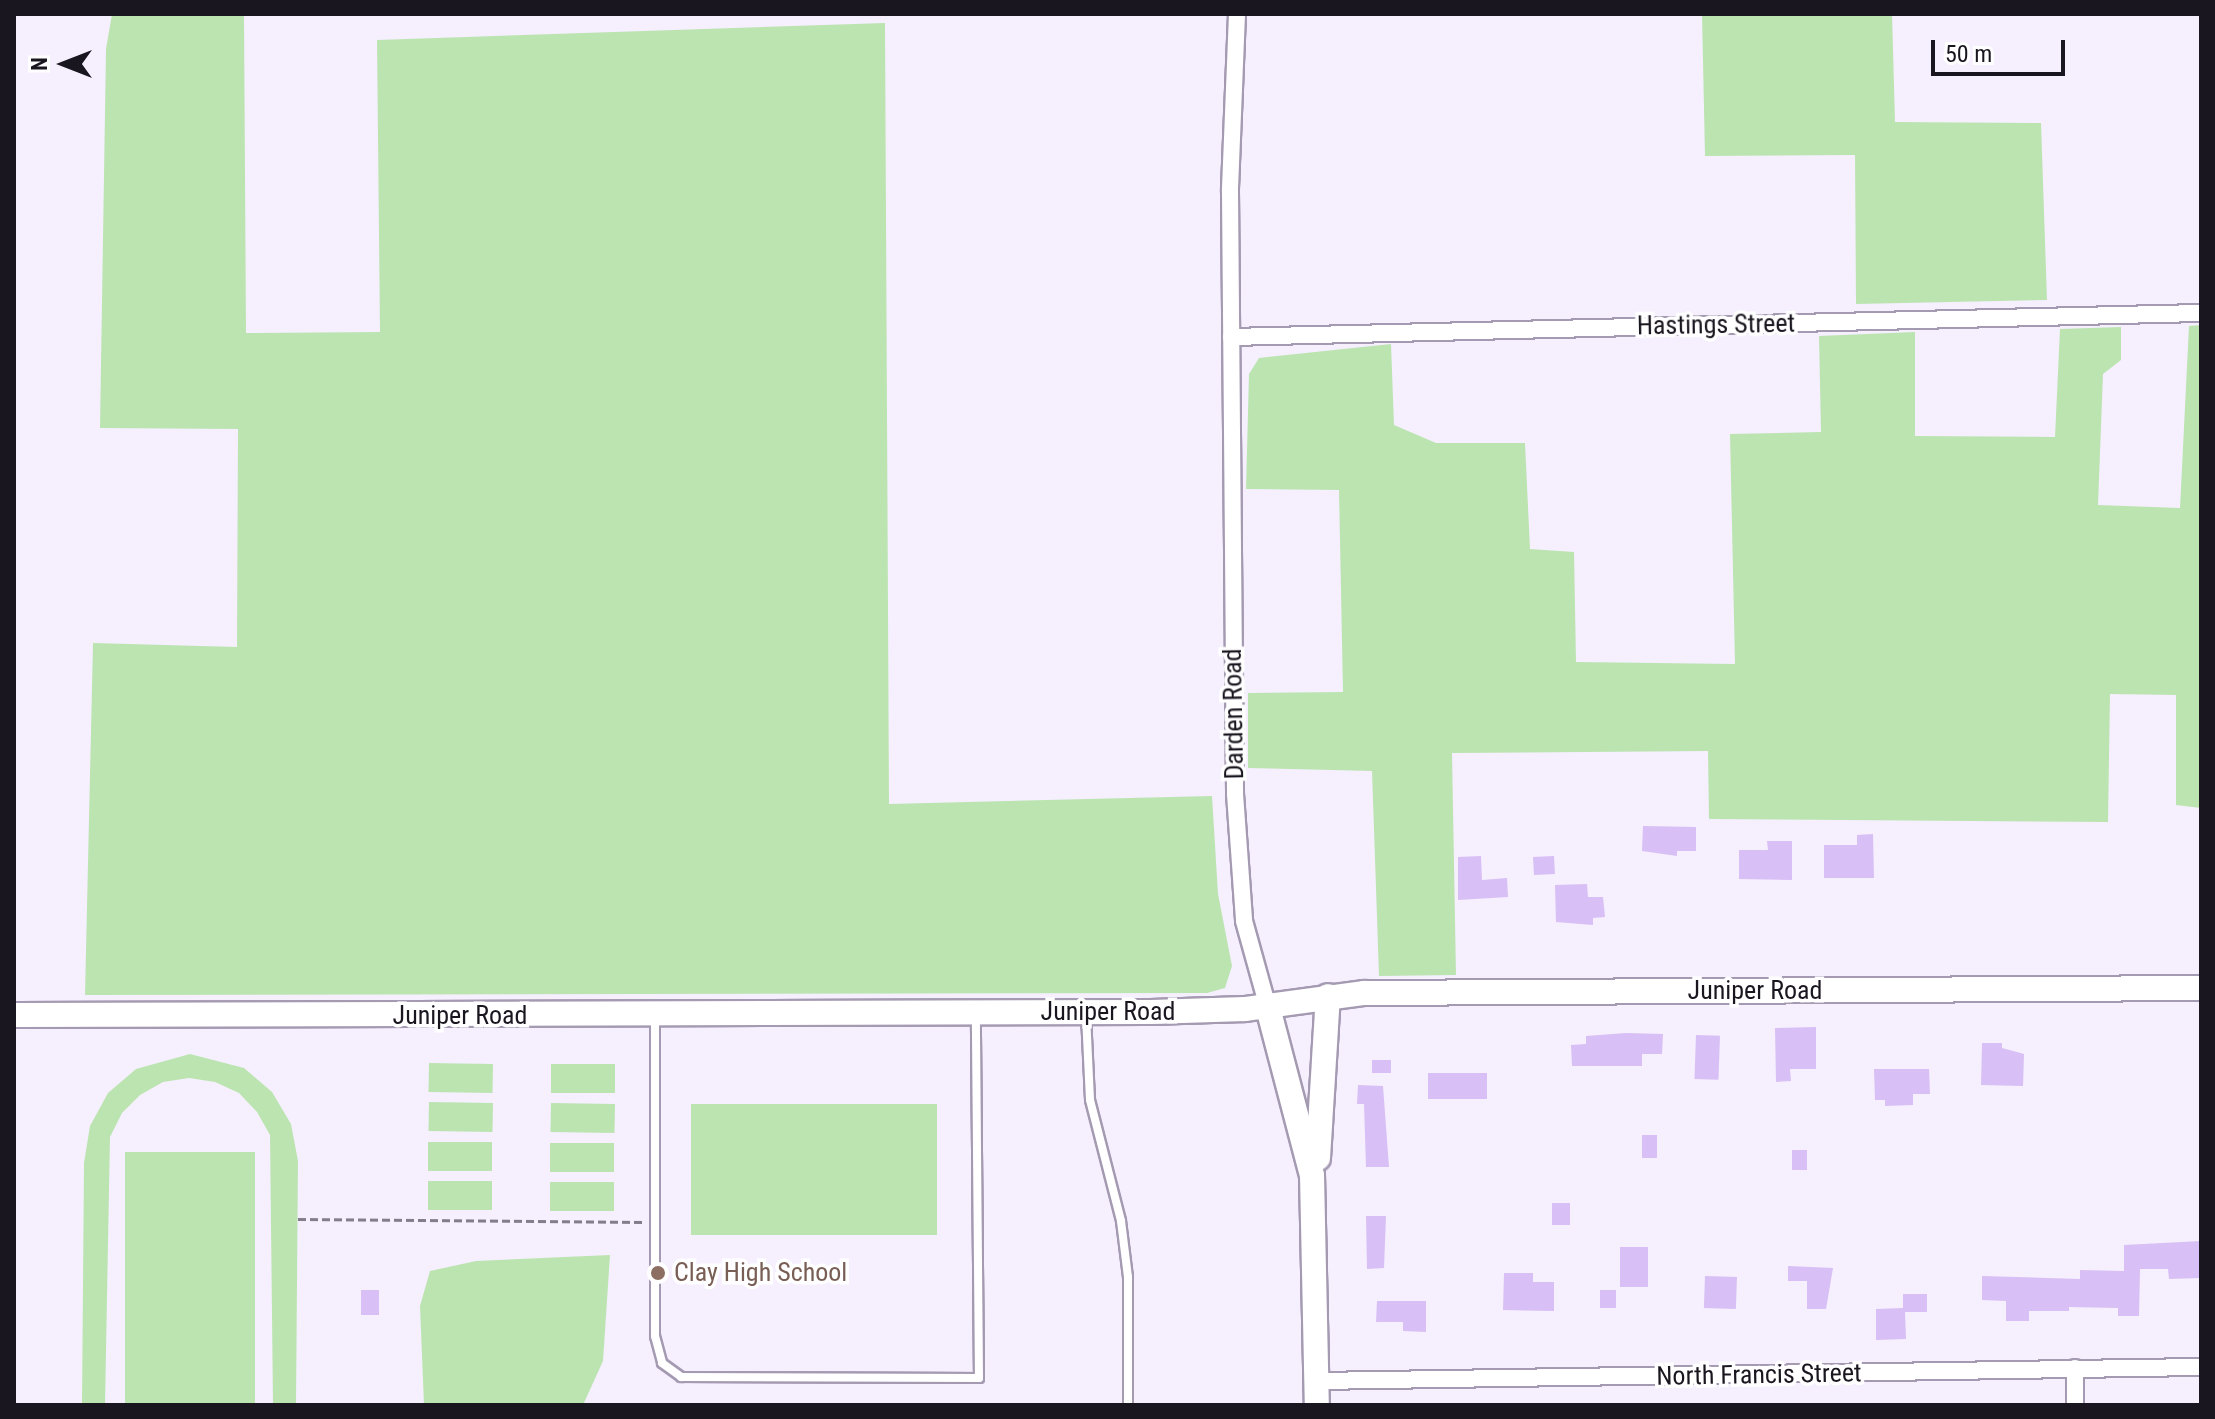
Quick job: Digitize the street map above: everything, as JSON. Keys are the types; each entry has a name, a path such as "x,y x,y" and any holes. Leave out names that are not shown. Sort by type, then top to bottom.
{"street":[{"name":"Darden Road","path":"1237,14 1231,337 1239,873 1244,921 1304,1140 1316,1228 1317,1393"},
{"name":"Hastings Street","path":"1231,337 2201,313"},
{"name":"Juniper Road","path":"14,1015 1213,1011 1328,996 2201,988"},
{"path":"1316,1228 1320,1063 1328,996"},
{"name":"North Francis Street","path":"1317,1393 2075,1368 2201,1367"},
{"path":"2075,1368 2075,1405"}],"lane":[{"path":"1087,1012 1090,1100 1121,1221 1128,1277 1128,1405"},
{"path":"655,1015 655,1336 662,1363 681,1377 979,1378 976,1013"}],"path":[{"path":"298,1219 646,1222"}],"green space":[{"path":"112,14 244,14 246,333 380,332 377,40 885,23 889,804 1212,796 1218,894 1232,966 1225,988 1207,993 85,995 93,643 237,647 238,429 100,428 106,49"},
{"path":"1702,14 1892,14 1895,122 2041,123 2047,300 1856,304 1855,155 1705,156"},
{"path":"2201,325 2201,808 2176,805 2176,695 2110,694 2108,822 1709,819 1708,751 1452,753 1456,975 1379,976 1372,771 1248,768 1248,693 1343,692 1339,490 1246,489 1249,374 1259,358 1391,344 1394,425 1436,443 1525,443 1530,549 1574,552 1576,662 1735,664 1730,434 1821,432 1819,336 1915,332 1915,436 2055,437 2060,329 2121,327 2121,360 2103,374 2098,505 2180,508 2189,326"},
{"path":"190,1054 244,1068 272,1092 291,1124 298,1161 296,1405 273,1405 270,1135 257,1112 239,1093 215,1082 189,1078 163,1082 140,1095 122,1113 110,1137 105,1405 82,1405 84,1163 90,1126 108,1093 136,1069"},
{"path":"429,1063 493,1064 492,1093 428,1092"},
{"path":"551,1064 615,1064 615,1093 551,1093"},
{"path":"429,1102 493,1103 492,1132 428,1131"},
{"path":"551,1103 615,1104 614,1133 550,1132"},
{"path":"691,1104 937,1104 937,1235 691,1235"},
{"path":"428,1142 492,1142 492,1171 428,1171"},
{"path":"550,1143 614,1143 614,1172 550,1172"},
{"path":"125,1152 255,1152 255,1405 125,1405"},
{"path":"428,1181 492,1181 492,1210 428,1210"},
{"path":"550,1182 614,1182 614,1211 550,1211"},
{"path":"610,1255 603,1361 583,1405 424,1405 420,1306 430,1271 476,1261"}],"building":[{"path":"1643,826 1696,827 1696,851 1677,851 1677,856 1642,851"},
{"path":"1873,834 1874,878 1824,878 1824,845 1857,845 1857,835"},
{"path":"1767,841 1792,841 1792,880 1739,879 1739,850 1768,850"},
{"path":"1481,856 1482,880 1507,878 1508,897 1458,900 1458,857"},
{"path":"1554,856 1555,874 1534,875 1533,857"},
{"path":"1587,884 1588,897 1603,897 1605,917 1593,918 1593,925 1556,922 1555,885"},
{"path":"1816,1027 1816,1069 1790,1069 1791,1081 1776,1082 1775,1028"},
{"path":"1663,1034 1662,1054 1642,1054 1642,1066 1572,1066 1571,1045 1586,1044 1586,1036"},
{"path":"1696,1035 1720,1036 1718,1080 1694,1079"},
{"path":"1982,1043 2002,1043 2002,1048 2024,1054 2023,1086 1981,1085"},
{"path":"1372,1060 1391,1060 1391,1073 1372,1073"},
{"path":"1874,1069 1929,1069 1930,1094 1913,1094 1913,1105 1885,1106 1885,1100 1875,1100"},
{"path":"1428,1073 1487,1073 1487,1099 1428,1099"},
{"path":"1358,1085 1383,1086 1389,1167 1366,1167 1364,1104 1357,1104"},
{"path":"1642,1135 1657,1135 1657,1158 1642,1158"},
{"path":"1792,1150 1807,1150 1807,1170 1792,1170"},
{"path":"1552,1203 1570,1203 1570,1225 1552,1225"},
{"path":"1366,1216 1386,1216 1384,1268 1367,1269"},
{"path":"2201,1241 2201,1278 2169,1279 2168,1269 2140,1269 2139,1316 2118,1316 2118,1308 2069,1307 2069,1311 2029,1311 2029,1321 2006,1321 2006,1301 1982,1300 1982,1276 2080,1279 2080,1270 2124,1271 2124,1245"},
{"path":"1620,1247 1648,1247 1648,1287 1620,1287"},
{"path":"1788,1266 1833,1268 1826,1309 1807,1309 1807,1281 1788,1281"},
{"path":"1504,1273 1533,1273 1533,1282 1554,1282 1554,1311 1503,1310"},
{"path":"1705,1276 1737,1277 1736,1309 1704,1308"},
{"path":"361,1290 379,1290 379,1315 361,1315"},
{"path":"1600,1290 1616,1290 1616,1308 1600,1308"},
{"path":"1903,1294 1927,1294 1927,1312 1905,1312 1906,1339 1876,1340 1876,1309 1903,1308"},
{"path":"1377,1301 1426,1301 1426,1332 1403,1331 1403,1322 1376,1322"}],"place":[{"name":"Clay High School","path":"658,1273"}]}
